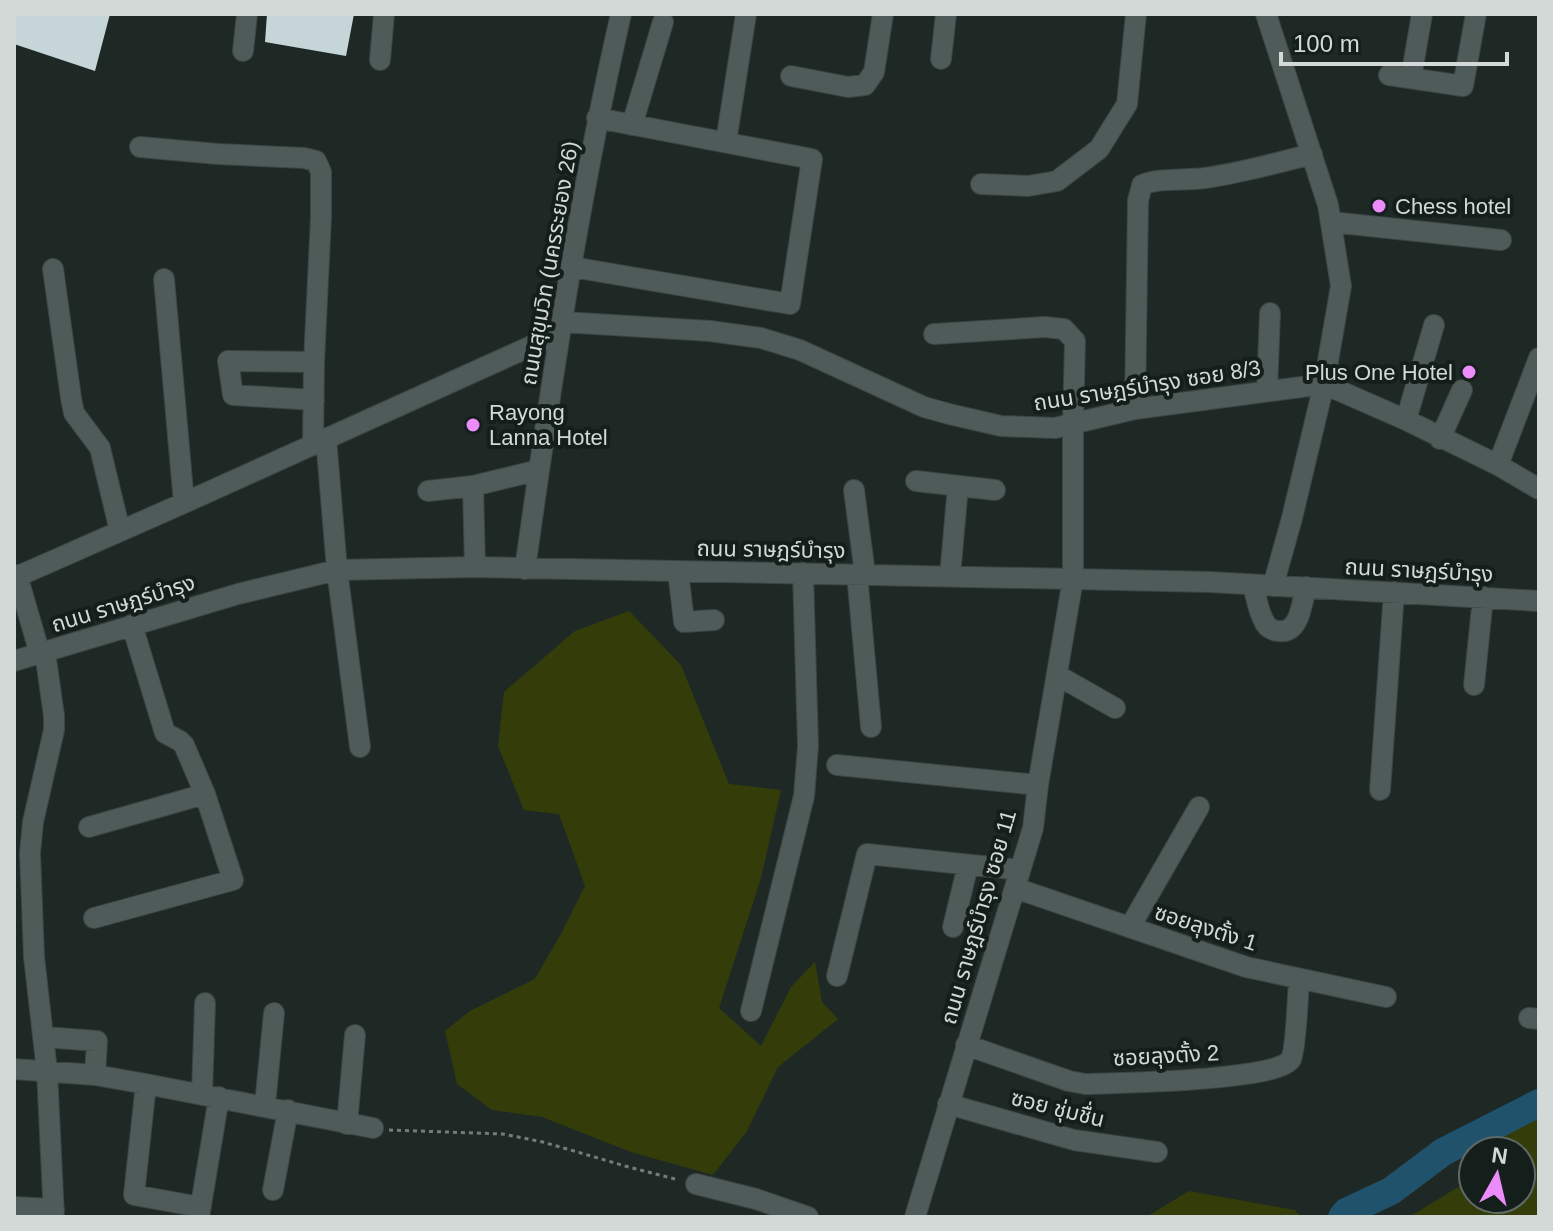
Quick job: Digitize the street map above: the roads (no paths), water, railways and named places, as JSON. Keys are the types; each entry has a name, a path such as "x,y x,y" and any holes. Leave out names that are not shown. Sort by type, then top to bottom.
{"street":[{"path":"243,51 247,14"},
{"path":"380,60 384,14"},
{"name":"ถนนสุขุมวิท (นครระยอง 26)","path":"525,569 597,118 621,14"},
{"path":"726,142 746,14"},
{"path":"791,76 848,87 865,85 874,72 883,14"},
{"path":"941,59 946,14"},
{"path":"981,184 1028,186 1057,181 1099,149 1127,104 1136,14"},
{"path":"1266,14 1328,205 1341,286 1324,384 1292,518 1263,585 1264,623 1284,632 1296,623 1306,587"},
{"path":"1411,78 1422,14"},
{"path":"1389,75 1463,86 1476,14"},
{"path":"632,125 663,22"},
{"path":"572,267 790,304 812,159 597,118"},
{"path":"140,147 304,158 316,161 321,172 314,400 360,747"},
{"path":"1135,409 1138,201 1142,185 1155,181 1215,177 1312,154"},
{"path":"1331,222 1501,240"},
{"path":"53,269 74,413 100,448 120,531"},
{"path":"164,279 184,503"},
{"path":"1267,391 1270,313"},
{"path":"1406,420 1434,325"},
{"path":"14,1207 54,1213 47,1071 23,844 33,822 54,730 54,716 43,653 16,577 320,441 562,327"},
{"name":"ถนน ราษฎร์บำรุง ซอย 8/3","path":"562,327 710,331 761,338 800,350 924,407 1001,426 1055,428 1135,409 1324,384"},
{"name":"ถนน ราษฎร์บำรุง ซอย 11","path":"915,1217 1033,828 1073,579 1075,341 1064,329 1045,327 934,334"},
{"path":"1498,465 1539,358"},
{"path":"314,362 228,361 233,395 314,400"},
{"path":"1324,384 1537,481"},
{"path":"1440,439 1462,390"},
{"path":"428,491 473,486 539,470"},
{"path":"916,481 995,490"},
{"path":"473,486 475,567"},
{"path":"950,576 958,486"},
{"path":"854,490 871,727"},
{"name":"ถนน ราษฎร์บำรุง","path":"14,661 238,594 337,570 475,567 1073,579 1306,587 1539,601"},
{"path":"678,571 684,622 714,620"},
{"path":"751,1011 804,796 808,746 803,573"},
{"path":"1380,790 1394,592"},
{"path":"1474,685 1483,597"},
{"path":"94,918 233,880 205,794 184,745 165,733 132,625"},
{"path":"1057,675 1115,708"},
{"path":"837,765 1038,785"},
{"path":"89,827 205,794"},
{"path":"1130,927 1199,807"},
{"name":"ซอยลุงตั้ง 1","path":"837,976 867,854 968,865 1018,879 1130,927 1246,967 1386,997"},
{"path":"953,927 968,865"},
{"name":"ซอยลุงตั้ง 2","path":"966,1045 1085,1084 1210,1078 1261,1072 1283,1067 1292,1057 1299,979"},
{"path":"146,1084 134,1195 200,1212 210,1095 205,1003"},
{"path":"265,1105 274,1013"},
{"path":"347,1124 355,1035"},
{"path":"44,1037 97,1041 95,1075"},
{"path":"14,1069 95,1075 373,1128"},
{"name":"ซอย ชุ่มชื่น","path":"948,1104 1074,1140 1157,1152"},
{"path":"273,1190 288,1110"},
{"path":"696,1184 756,1199 808,1217"}],"waterway":[{"path":"1342,1217 1346,1212 1391,1191 1443,1152 1539,1103"}],"place":[{"name":"Chess hotel","path":"1379,206"},
{"name":"Plus One Hotel","path":"1469,372"},
{"name":"Rayong Lanna Hotel","path":"473,425"}]}
